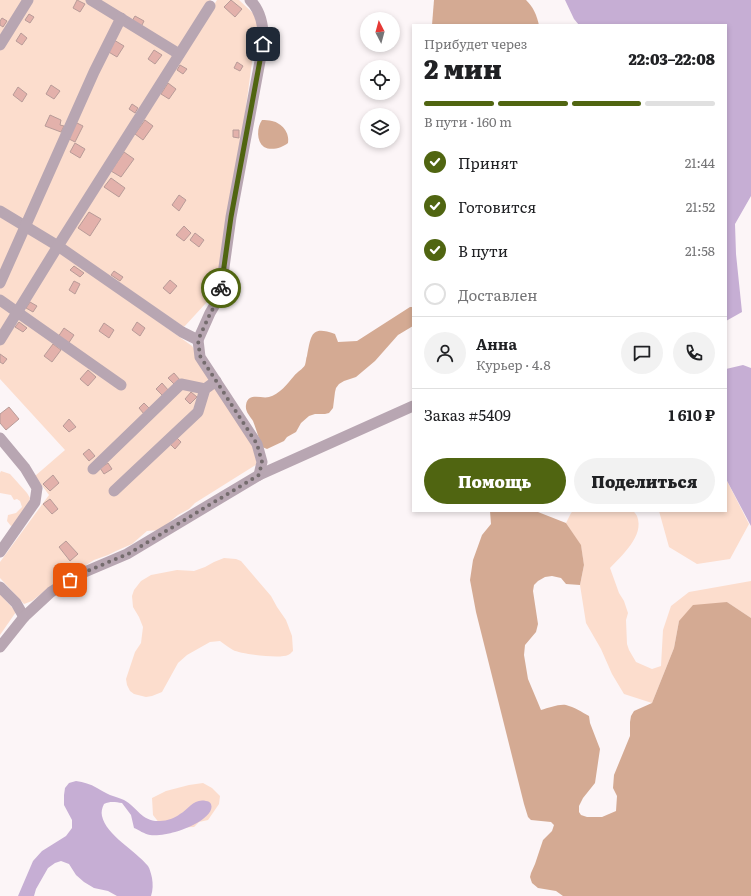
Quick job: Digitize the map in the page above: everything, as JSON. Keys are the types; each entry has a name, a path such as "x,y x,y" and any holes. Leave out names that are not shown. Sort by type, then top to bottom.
{"street":[{"path":"0,45 28,0"},
{"path":"91,0 179,54"},
{"path":"250,0 260,16 264,30 263,44 231,217 220,296 198,340 200,356 257,444 262,462 259,475"},
{"path":"0,340 210,6"},
{"path":"0,283 94,72 121,18"},
{"path":"0,211 58,246 182,332 198,340"},
{"path":"0,300 121,385"},
{"path":"114,490 198,412 205,389 216,381"},
{"path":"93,469 181,384 205,389"},
{"path":"0,647 24,617 50,592 80,574 128,554 259,475 412,406"},
{"path":"0,438 25,468 37,488 35,502 0,552"},
{"path":"0,587 16,603 24,617"}],"shaded area":[{"path":"0,0 211,0 55,243 0,208"},
{"path":"217,0 239,0 258,18 238,165 217,291 184,327 63,244"},
{"path":"434,0 526,0 534,11 539,24 432,24"},
{"path":"565,0 751,0 751,196 735,224 736,254 742,312 727,320 727,24 578,24 574,19"},
{"path":"262,120 270,120 282,126 288,136 288,143 283,146 270,149 264,147 261,144 258,134 259,126"},
{"path":"0,214 52,246 0,333"},
{"path":"59,250 192,346 216,381 253,447 257,464 195,503 160,530 147,531 132,544 94,560 47,589 32,601 24,604 0,578 0,562 49,495 35,476 65,450 0,379 0,345"},
{"path":"412,307 412,327 398,335 375,361 356,377 339,384 335,392 333,408 329,413 309,416 301,423 296,432 287,437 284,441 267,449 262,447 253,421 246,410 247,401 252,397 273,396 303,368 311,337 317,331 335,334 338,342 357,341"},
{"path":"743,365 751,368 751,526 727,481 727,369"},
{"path":"1,471 10,474 30,498 28,506 17,525 11,526 7,521 8,515 16,513 22,507 20,501 17,499 14,500 11,495 0,493"},
{"path":"727,481 749,524 730,559 697,564 669,547 659,512 727,512"},
{"path":"490,512 538,512 566,523 581,545 584,565 580,585 566,584 561,578 552,576 545,577 534,585 533,591 538,624 536,632 525,645 524,655 528,679 541,710 566,705 589,716 590,723 600,749 595,783 583,798 579,806 579,812 581,815 587,817 602,817 616,811 617,796 613,788 614,775 630,736 631,716 634,711 652,703 674,648 679,621 693,605 727,602 751,618 751,896 563,896 556,891 538,888 532,883 530,877 531,873 543,840 552,831 554,825 551,822 531,820 528,817 476,612 470,580 473,560 482,535 491,524"},
{"path":"634,512 637,516 639,523 635,538 631,545 610,568 628,613 626,620 627,644 636,662 652,669 661,666 663,630 671,606 689,592 751,581 751,618 727,602 679,621 674,648 652,703 624,694 586,623 580,585 584,565 581,546 566,523 571,513"},
{"path":"224,558 241,561 271,596 286,620 292,636 293,651 289,655 284,656 260,656 237,652 220,641 210,642 187,655 178,663 162,692 146,697 134,694 130,691 126,679 135,652 141,643 143,627 133,607 132,596 134,590 141,581 151,575 177,570 194,571"},
{"path":"0,594 16,612 0,635"},
{"path":"76,781 89,784 124,800 144,817 154,821 163,821 173,818 195,802 202,800 211,804 211,809 209,814 192,826 172,833 150,835 134,828 131,815 122,803 110,802 104,804 102,816 109,830 149,867 153,882 151,896 117,896 108,891 94,888 76,875 69,864 61,861 48,868 36,889 34,896 18,896 33,861 42,851 66,836 72,828 72,820 64,805 64,795 65,788 69,783"},
{"path":"203,783 212,788 220,796 219,804 208,820 199,822 194,827 168,828 160,824 153,815 152,798 166,791"}],"building":[{"path":"77,0 85,4 80,12 73,8"},
{"path":"231,0 242,9 235,17 224,7"},
{"path":"29,14 34,17 30,23 25,20"},
{"path":"135,16 144,21 141,27 132,21"},
{"path":"2,18 7,21 3,27 0,25"},
{"path":"21,33 27,38 22,45 16,41"},
{"path":"114,40 124,46 117,57 107,51"},
{"path":"154,50 162,55 155,64 148,59"},
{"path":"237,62 243,66 240,71 234,68"},
{"path":"180,65 187,69 183,74 177,70"},
{"path":"168,83 176,89 169,99 161,94"},
{"path":"51,85 60,91 54,99 46,94"},
{"path":"18,87 27,94 22,102 13,95"},
{"path":"132,104 138,108 135,113 129,109"},
{"path":"50,115 61,120 60,125 64,126 61,132 45,126"},
{"path":"145,120 153,126 143,140 135,134"},
{"path":"75,122 83,126 75,142 67,138"},
{"path":"233,130 239,130 239,138 233,137"},
{"path":"75,143 85,149 80,158 70,152"},
{"path":"124,152 134,159 121,177 111,171"},
{"path":"111,178 125,188 119,197 104,187"},
{"path":"179,195 186,200 179,211 172,205"},
{"path":"89,212 101,219 90,236 78,228"},
{"path":"184,226 191,233 184,241 176,235"},
{"path":"195,233 204,240 199,247 190,240"},
{"path":"74,266 84,273 80,277 70,270"},
{"path":"114,271 123,277 120,281 111,275"},
{"path":"170,280 177,286 170,294 163,288"},
{"path":"74,281 80,284 75,294 69,290"},
{"path":"30,302 37,306 33,312 26,308"},
{"path":"19,322 27,328 23,332 15,327"},
{"path":"137,322 145,328 140,336 132,330"},
{"path":"104,323 114,330 109,338 99,331"},
{"path":"64,328 74,335 68,344 58,337"},
{"path":"53,344 61,350 52,362 44,356"},
{"path":"0,354 7,359 3,364 0,362"},
{"path":"88,370 96,377 88,386 80,379"},
{"path":"174,373 180,380 175,385 168,378"},
{"path":"162,383 169,391 163,396 156,389"},
{"path":"191,392 197,397 190,404 185,399"},
{"path":"144,403 150,409 144,414 139,408"},
{"path":"9,407 19,419 6,430 0,423 0,414"},
{"path":"69,419 76,427 69,432 63,426"},
{"path":"176,437 181,442 175,449 170,444"},
{"path":"89,449 95,456 89,461 83,454"},
{"path":"108,463 112,469 104,474 100,468"},
{"path":"53,475 59,483 50,491 43,484"},
{"path":"50,499 58,509 52,514 43,504"},
{"path":"66,541 78,554 70,561 59,547"}],"way so far":[{"path":"70,580 80,574 128,554 259,475 262,462 257,444 200,356 198,340 220,296 221,288"}],"route":[{"path":"221,288 231,217 263,44"}]}
